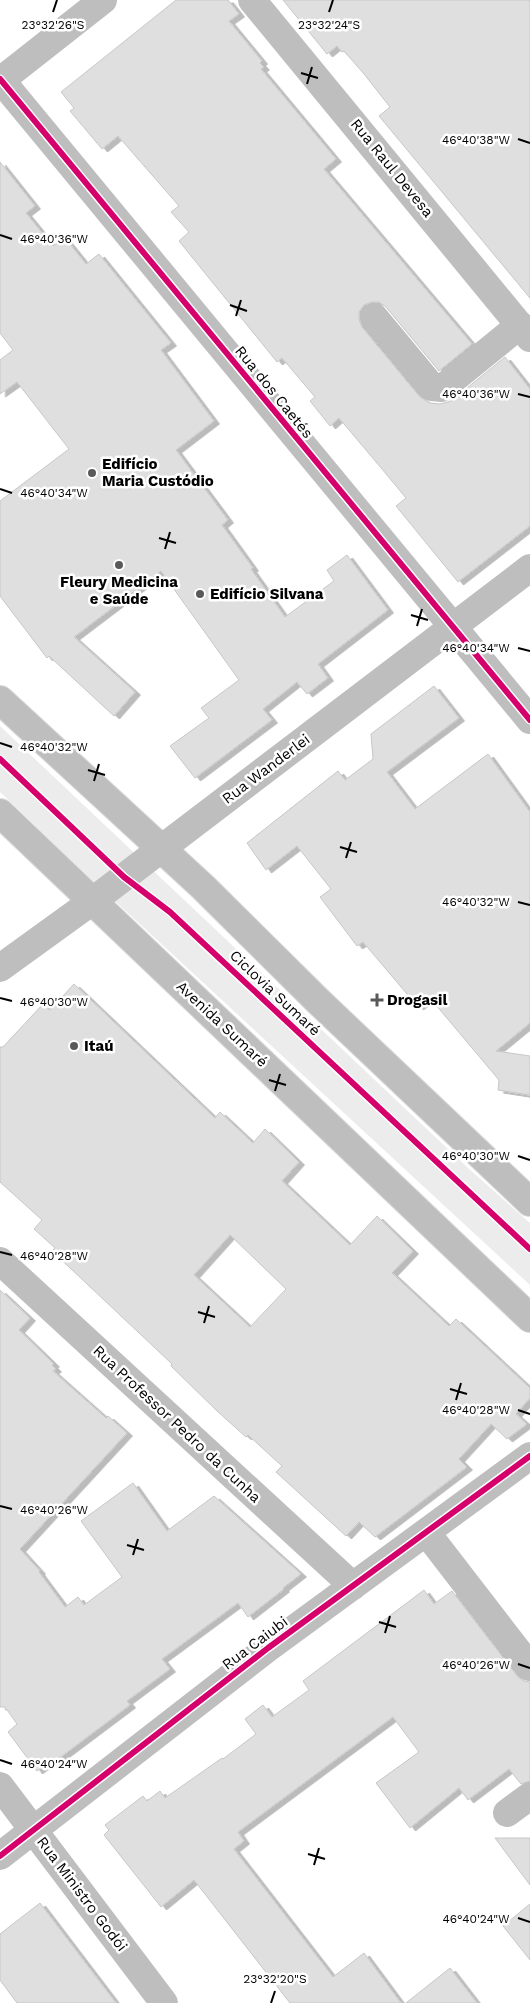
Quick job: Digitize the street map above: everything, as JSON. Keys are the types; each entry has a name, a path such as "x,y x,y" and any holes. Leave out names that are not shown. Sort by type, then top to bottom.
{"street":[{"path":"0,80 103,0"},
{"name":"Rua Raul Devesa","path":"252,0 525,332"},
{"name":"Rua dos Caetés","path":"0,80 451,627 530,720"},
{"path":"374,318 432,387 442,388 525,332"},
{"name":"Rua Wanderlei","path":"0,968 94,900 530,568"},
{"path":"0,700 161,849 318,1002 530,1202"},
{"name":"Avenida Sumaré","path":"0,813 94,900 530,1318"},
{"name":"Rua Professor Pedro da Cunha","path":"0,1262 353,1586"},
{"name":"Rua Caiubi","path":"0,1856 268,1648 530,1456"},
{"path":"426,1532 530,1667"},
{"name":"Rua Ministro Godói","path":"0,1786 164,2003"},
{"path":"507,1813 530,1796"}],"shaded area":[{"path":"0,726 467,1167 530,1223 530,1285 76,865 0,792"}],"building":[{"path":"176,0 228,0 239,14 229,21 262,61 260,63 264,67 261,69 336,159 324,169 472,344 439,371 386,307 379,302 364,305 359,312 362,327 420,397 430,403 440,404 451,401 505,357 530,389 530,526 458,582 396,506 406,498 339,418 330,426 310,401 315,397 282,358 277,362 179,241 189,232 171,212 179,206 118,136 102,149 70,111 74,108 61,92"},
{"path":"283,0 530,0 530,298 379,116 390,107 364,74 344,51 342,52 337,46 327,54"},
{"path":"0,162 35,206 26,213 53,246 65,238 86,264 99,254 171,343 161,350 214,421 176,450 228,520 222,525 285,617 334,581 327,570 347,555 388,610 318,664 328,678 307,694 297,682 263,709 272,720 195,778 170,746 209,718 201,708 239,680 161,571 74,637 135,692 114,716 49,656 47,658 0,596 0,501 69,449 17,382 0,394 0,360 13,350 0,333"},
{"path":"434,686 459,718 387,772 415,809 488,754 530,812 530,1023 496,1051 530,1056 530,1095 498,1090 499,1080 430,998 418,1007 363,942 357,946 320,897 331,889 297,846 266,870 247,843 338,771 345,780 373,759 371,734"},
{"path":"74,984 215,1118 220,1112 253,1143 265,1129 299,1162 282,1181 350,1245 377,1216 413,1251 392,1273 449,1326 456,1319 530,1388 530,1398 516,1414 527,1424 507,1439 491,1424 459,1459 467,1467 375,1537 359,1522 346,1536 276,1472 282,1466 248,1435 246,1437 217,1411 171,1366 172,1364 52,1251 55,1248 34,1229 42,1220 0,1182 0,1047 3,1047 43,1004 50,1010","holes":["230,1235 286,1289 250,1327 194,1275"]},
{"path":"0,1290 30,1318 19,1330 54,1364 52,1365 56,1369 53,1371 106,1418 108,1416 127,1433 20,1549 40,1571 65,1607 78,1597 84,1605 122,1577 81,1521 133,1483 167,1531 214,1496 301,1574 248,1617 238,1603 162,1659 170,1669 127,1701 130,1705 54,1762 52,1760 37,1771 8,1732 17,1724 5,1707 0,1707"},
{"path":"424,1590 434,1604 452,1591 518,1677 530,1682 530,1781 521,1784 509,1769 468,1800 459,1788 410,1828 376,1783 419,1752 393,1717 238,1832 244,1841 234,1849 333,1977 364,1953 401,2003 290,2003 194,1880 161,1907 104,1835 109,1830 105,1825 143,1796 147,1801 160,1791 165,1798 223,1759 256,1734 245,1719 263,1705 272,1717 309,1690 303,1681"},
{"path":"495,1838 530,1838 530,1885"},
{"path":"40,1903 116,2003 17,2003 0,1980 0,1934"},
{"path":"530,1904 530,1960 503,1926"},
{"path":"450,1968 477,2003 406,2003"}],"cycle path":[{"path":"0,79 530,720"},
{"name":"Ciclovia Sumaré","path":"0,759 124,877 170,912 530,1249"},
{"path":"0,1856 268,1648 530,1456"}],"place":[{"name":"Edifício Maria Custódio","path":"92,473"},
{"name":"Fleury Medicina e Saúde","path":"119,565"},
{"name":"Edifício Silvana","path":"200,594"},
{"name":"Drogasil","path":"377,1000"},
{"name":"Itaú","path":"74,1046"}]}
